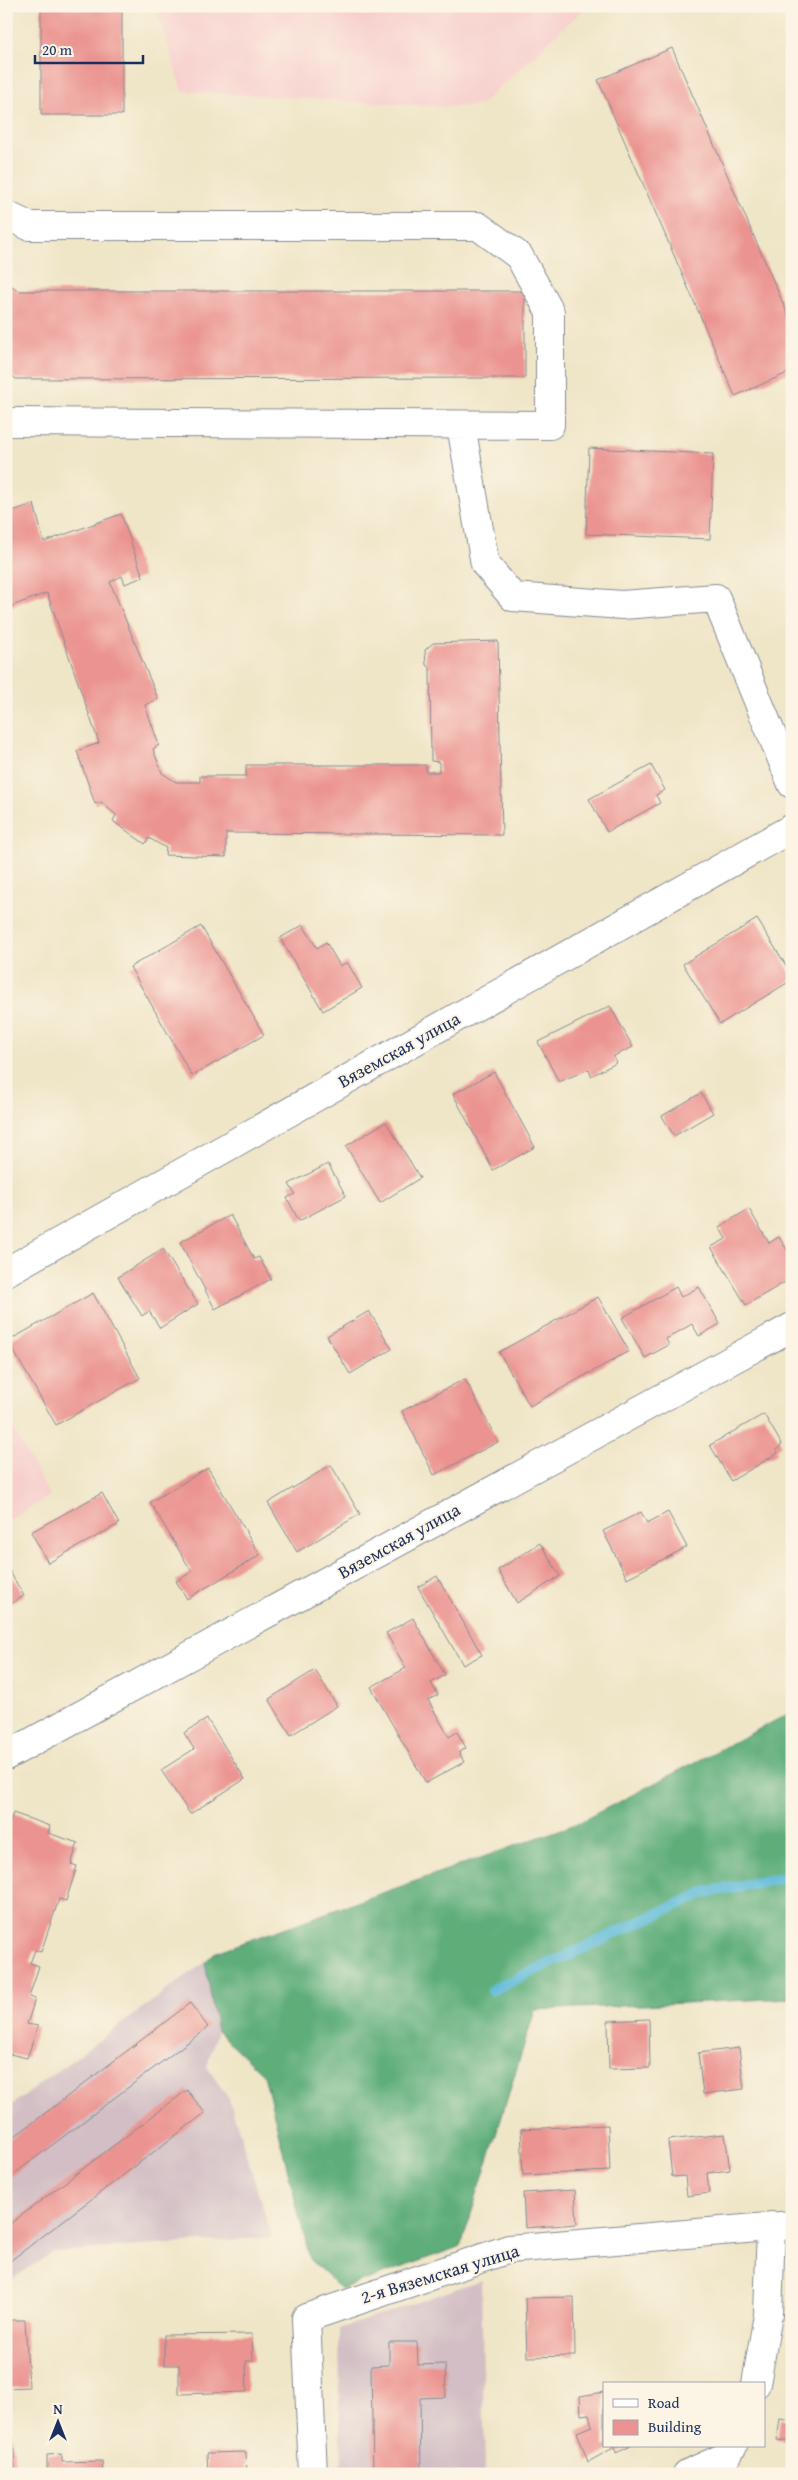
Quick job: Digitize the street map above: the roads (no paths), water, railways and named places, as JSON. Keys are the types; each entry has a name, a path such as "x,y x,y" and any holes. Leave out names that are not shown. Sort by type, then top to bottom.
{"street":[{"path":"6,215 29,226 478,226 518,256 550,312 550,425 6,422"},
{"path":"461,424 485,564 513,597 622,604 716,598 792,784"},
{"name":"Вяземская улица","path":"6,1272 792,828"},
{"name":"Вяземская улица","path":"6,1756 792,1327"},
{"path":"756,2382 782,2225"},
{"name":"2-я Вяземская улица","path":"313,2474 306,2318 509,2250 782,2225"},
{"path":"687,2474 727,2456 731,2448"}],"waterway":[{"path":"492,1990 703,1893 792,1876"}]}
